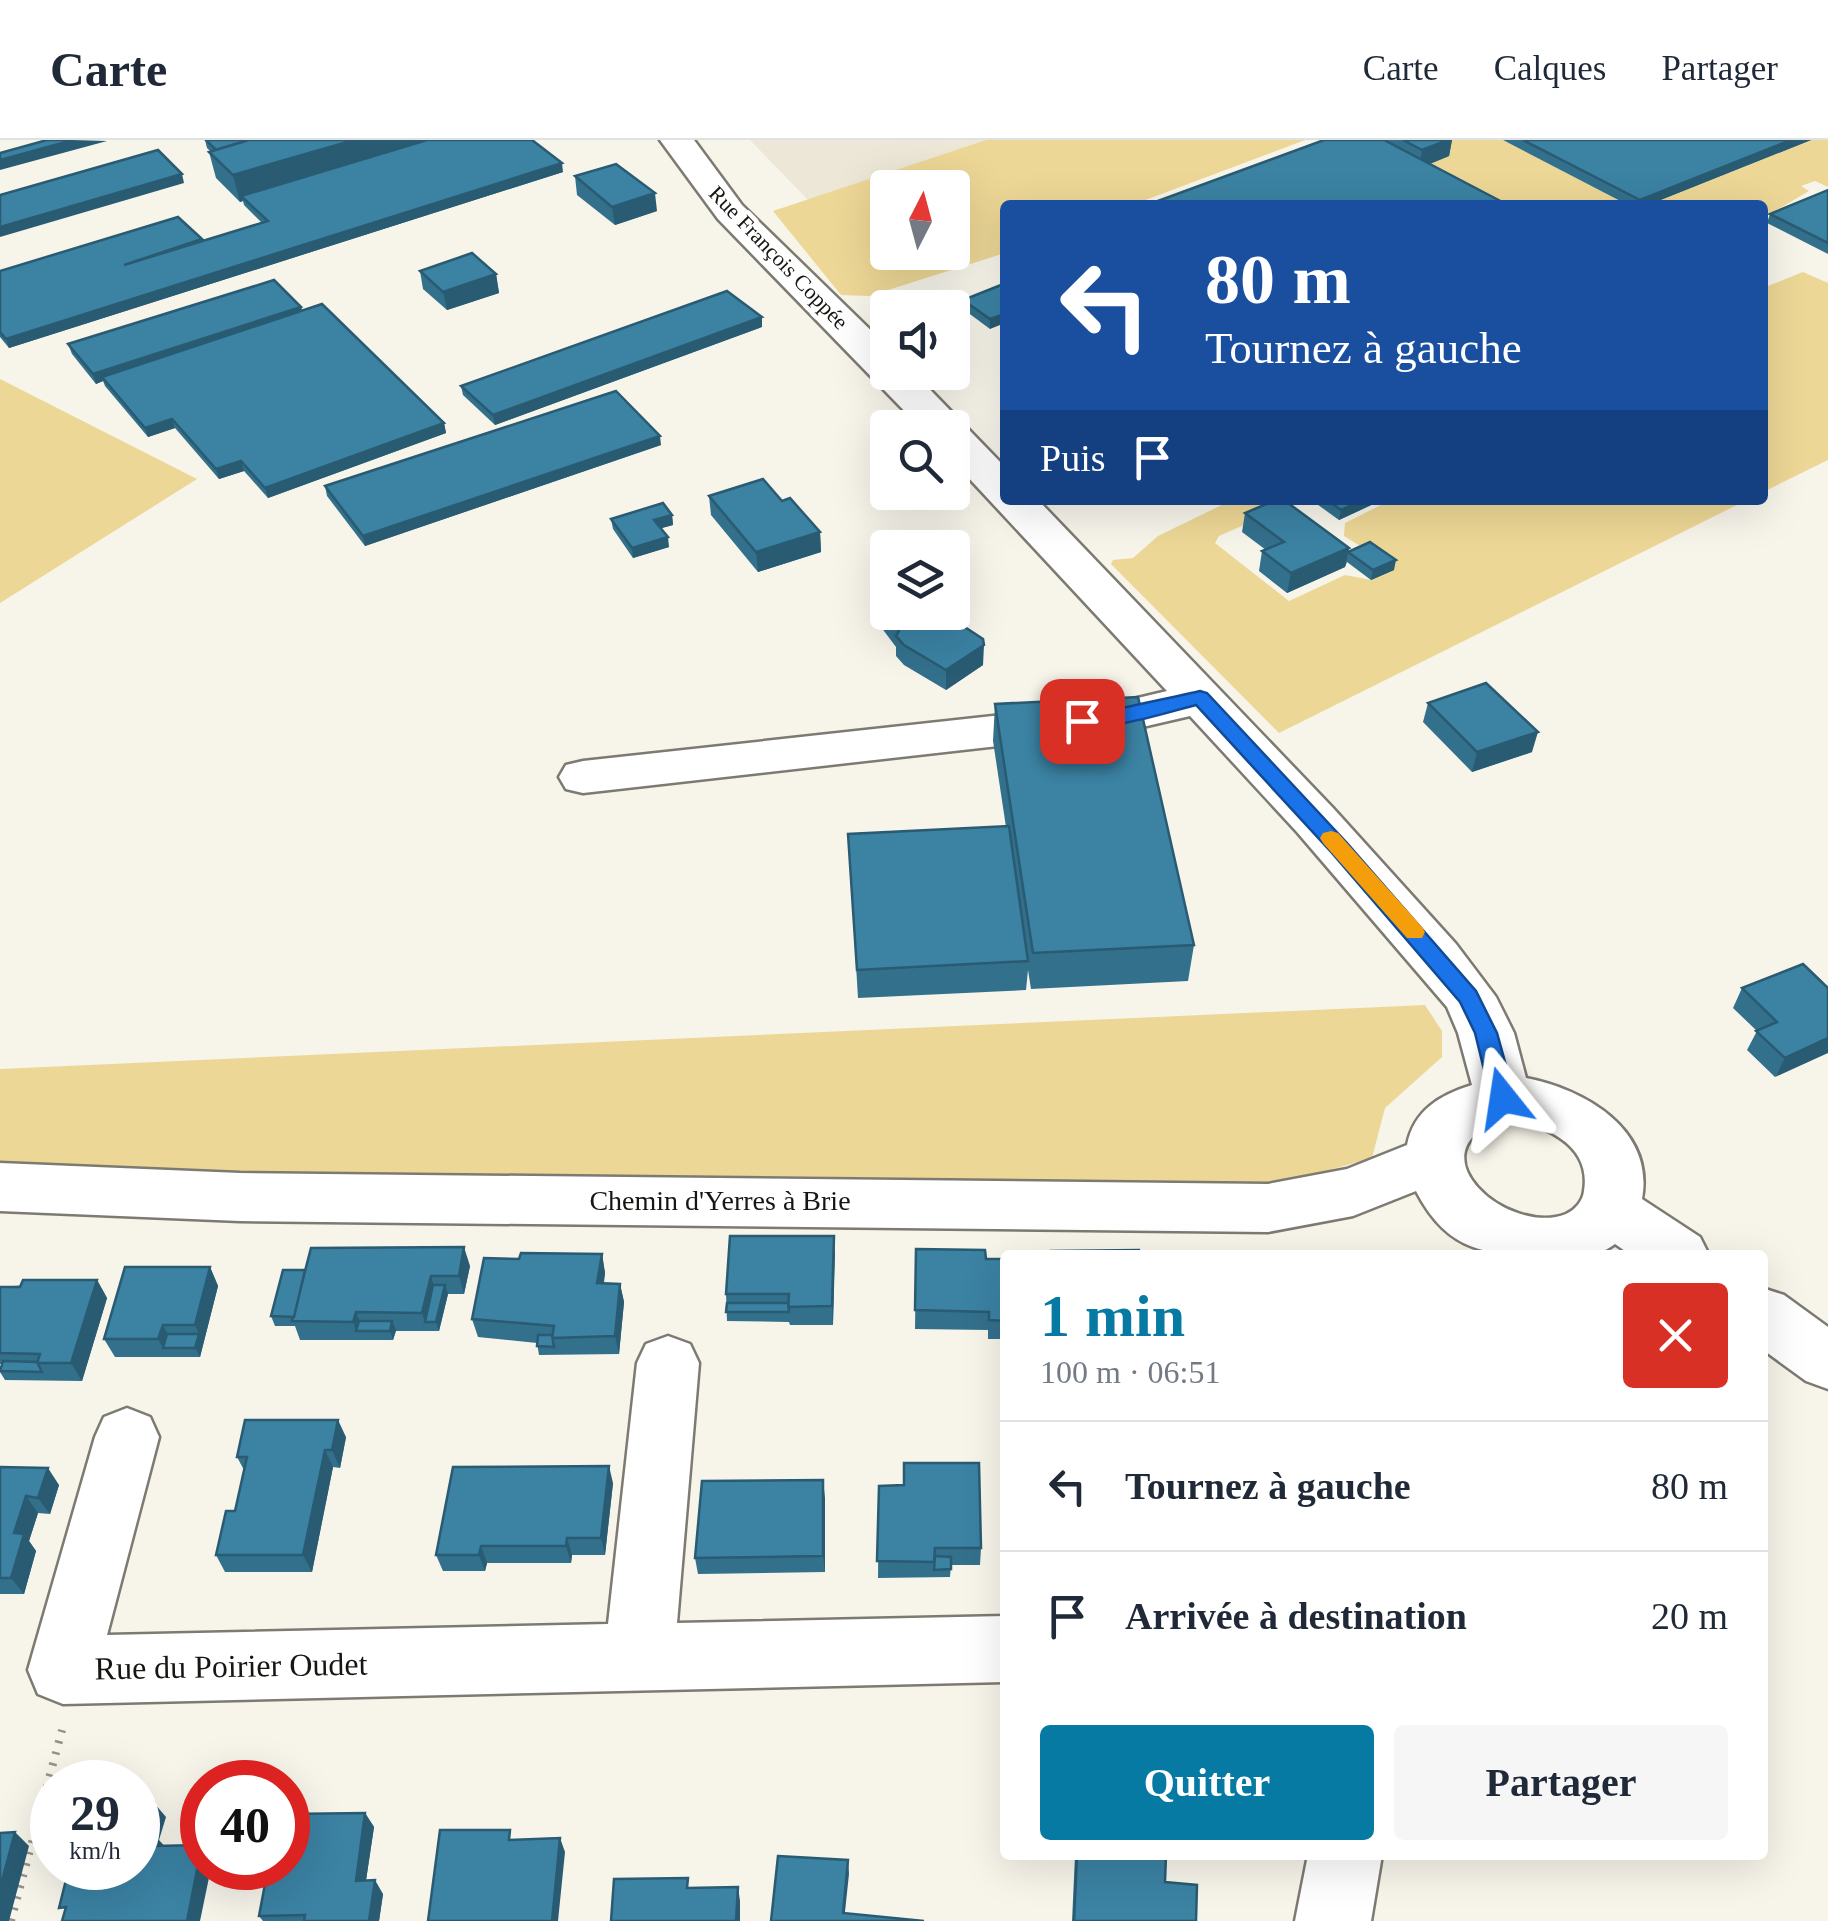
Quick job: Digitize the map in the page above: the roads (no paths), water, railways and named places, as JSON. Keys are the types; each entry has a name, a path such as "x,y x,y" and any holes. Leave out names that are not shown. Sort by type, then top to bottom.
{"street":[{"name":"Rue François Coppée","path":"677,140 730,212 870,352"},
{"name":"Rue François Coppée","path":"907,390 927,410"},
{"path":"970,455 1000,486"},
{"path":"1019,505 1327,834 1468,997 1486,1033 1503,1098"},
{"path":"583,777 1121,717 1200,698"},
{"path":"1503,1098 1531,1100 1559,1109 1584,1124 1603,1144 1614,1166 1618,1188 1611,1210 1594,1228 1569,1239 1539,1242 1506,1237 1469,1239 1439,1184 1432,1160 1434,1141 1444,1123 1459,1110 1503,1098"},
{"name":"Chemin d'Yerres à Brie","path":"0,1188 240,1196 1268,1208 1353,1192 1432,1160"},
{"path":"1611,1210 1671,1250"},
{"path":"1768,1318 1828,1362"},
{"path":"639,1658 668,1364"},
{"name":"Rue du Poirier Oudet","path":"127,1438 63,1670 1000,1649"},
{"path":"1333,1921 1344,1860"}]}
